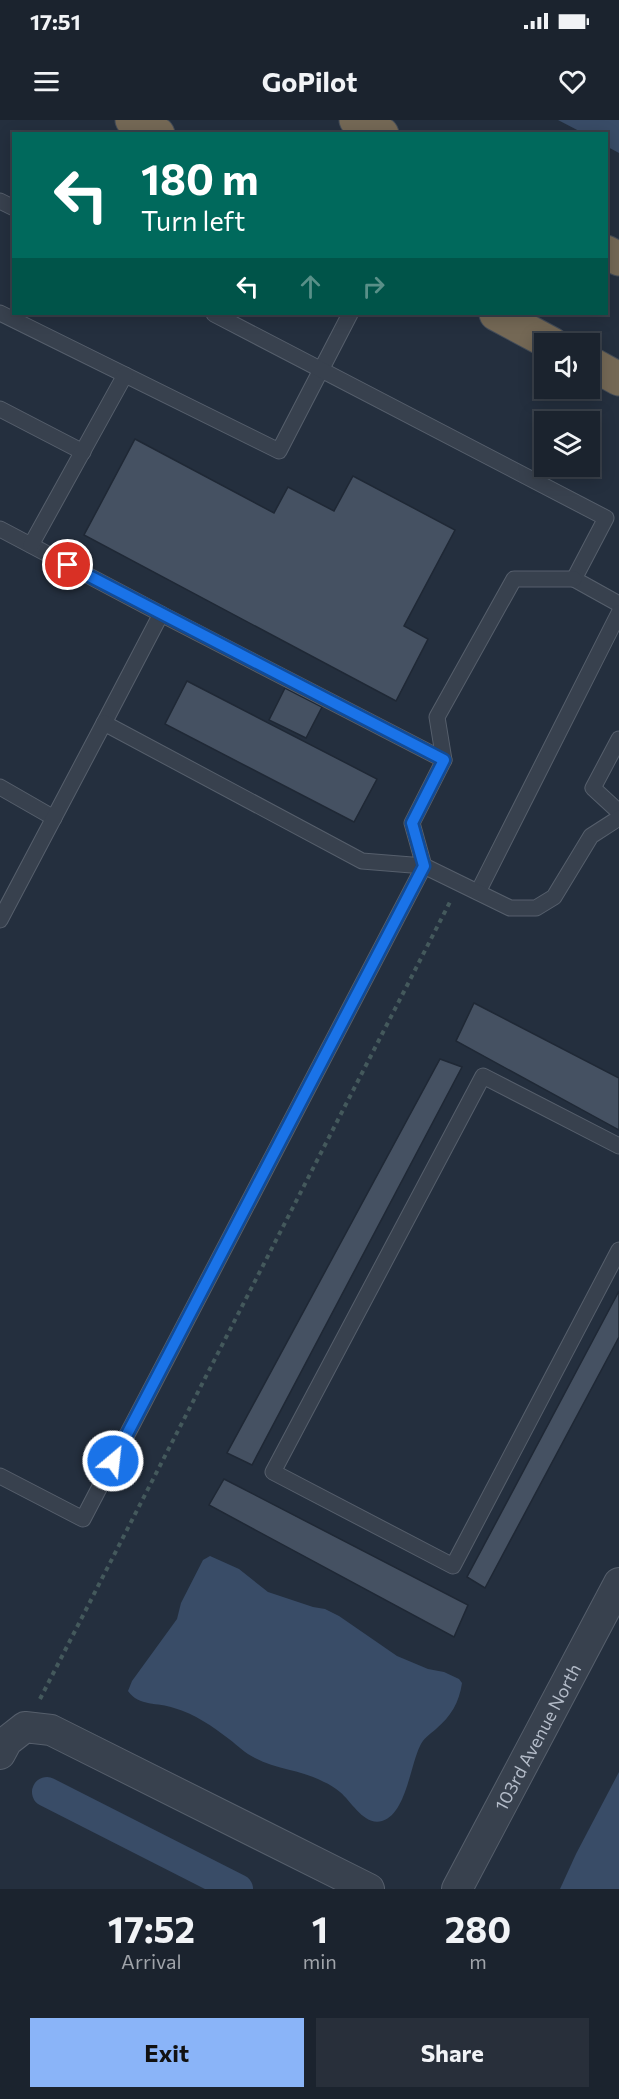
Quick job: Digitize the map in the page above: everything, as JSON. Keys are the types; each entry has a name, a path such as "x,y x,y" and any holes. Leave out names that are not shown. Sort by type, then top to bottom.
{"highway":[{"path":"132,120 154,132"},
{"path":"498,315 534,334"},
{"path":"600,369 619,379"}],"street":[{"name":"103rd Avenue North","path":"457,1889 619,1583"},
{"path":"0,1754 7,1741 25,1727 51,1730 369,1889"}],"lane":[{"path":"0,313 279,451 350,315"},
{"path":"216,315 606,518 574,579"},
{"path":"31,545 125,375"},
{"path":"0,409 83,452"},
{"path":"0,529 444,760"},
{"path":"0,1476 82,1519 424,866 412,823 444,760 437,717 514,579 574,579 619,604"},
{"path":"478,892 619,613"},
{"path":"0,920 161,614"},
{"path":"104,723 362,861 424,866 510,908 536,908 554,897 591,836 619,818"},
{"path":"619,740 594,788 619,812"},
{"path":"0,788 54,818"},
{"path":"619,1146 483,1076 273,1472 453,1566 619,1250"}],"path":[{"path":"25,1727 460,883"}],"water":[{"path":"558,120 619,120 619,153 608,147 608,132 581,132"},
{"path":"210,1556 239,1569 268,1592 325,1609 397,1656 428,1669 444,1672 459,1679 462,1683 459,1697 450,1714 421,1743 402,1799 390,1817 376,1822 370,1820 328,1784 316,1778 263,1762 196,1717 168,1706 143,1702 128,1691 132,1681 177,1619 181,1603 203,1560"},
{"path":"619,1772 619,1889 560,1889 576,1854"}],"building":[{"path":"135,439 274,513 288,487 334,511 353,476 455,530 404,626 428,639 396,701 84,535"},
{"path":"187,681 377,779 354,822 165,724"},
{"path":"285,688 322,707 306,738 269,720"},
{"path":"474,1003 619,1078 619,1130 456,1041"},
{"path":"440,1059 462,1067 252,1465 227,1453"},
{"path":"619,1291 619,1337 485,1588 467,1577"},
{"path":"224,1479 468,1605 454,1637 209,1505"}],"waterway":[{"path":"47,1792 238,1889"}],"route":[{"path":"68,565 444,760 412,823 424,866 113,1461"}]}
